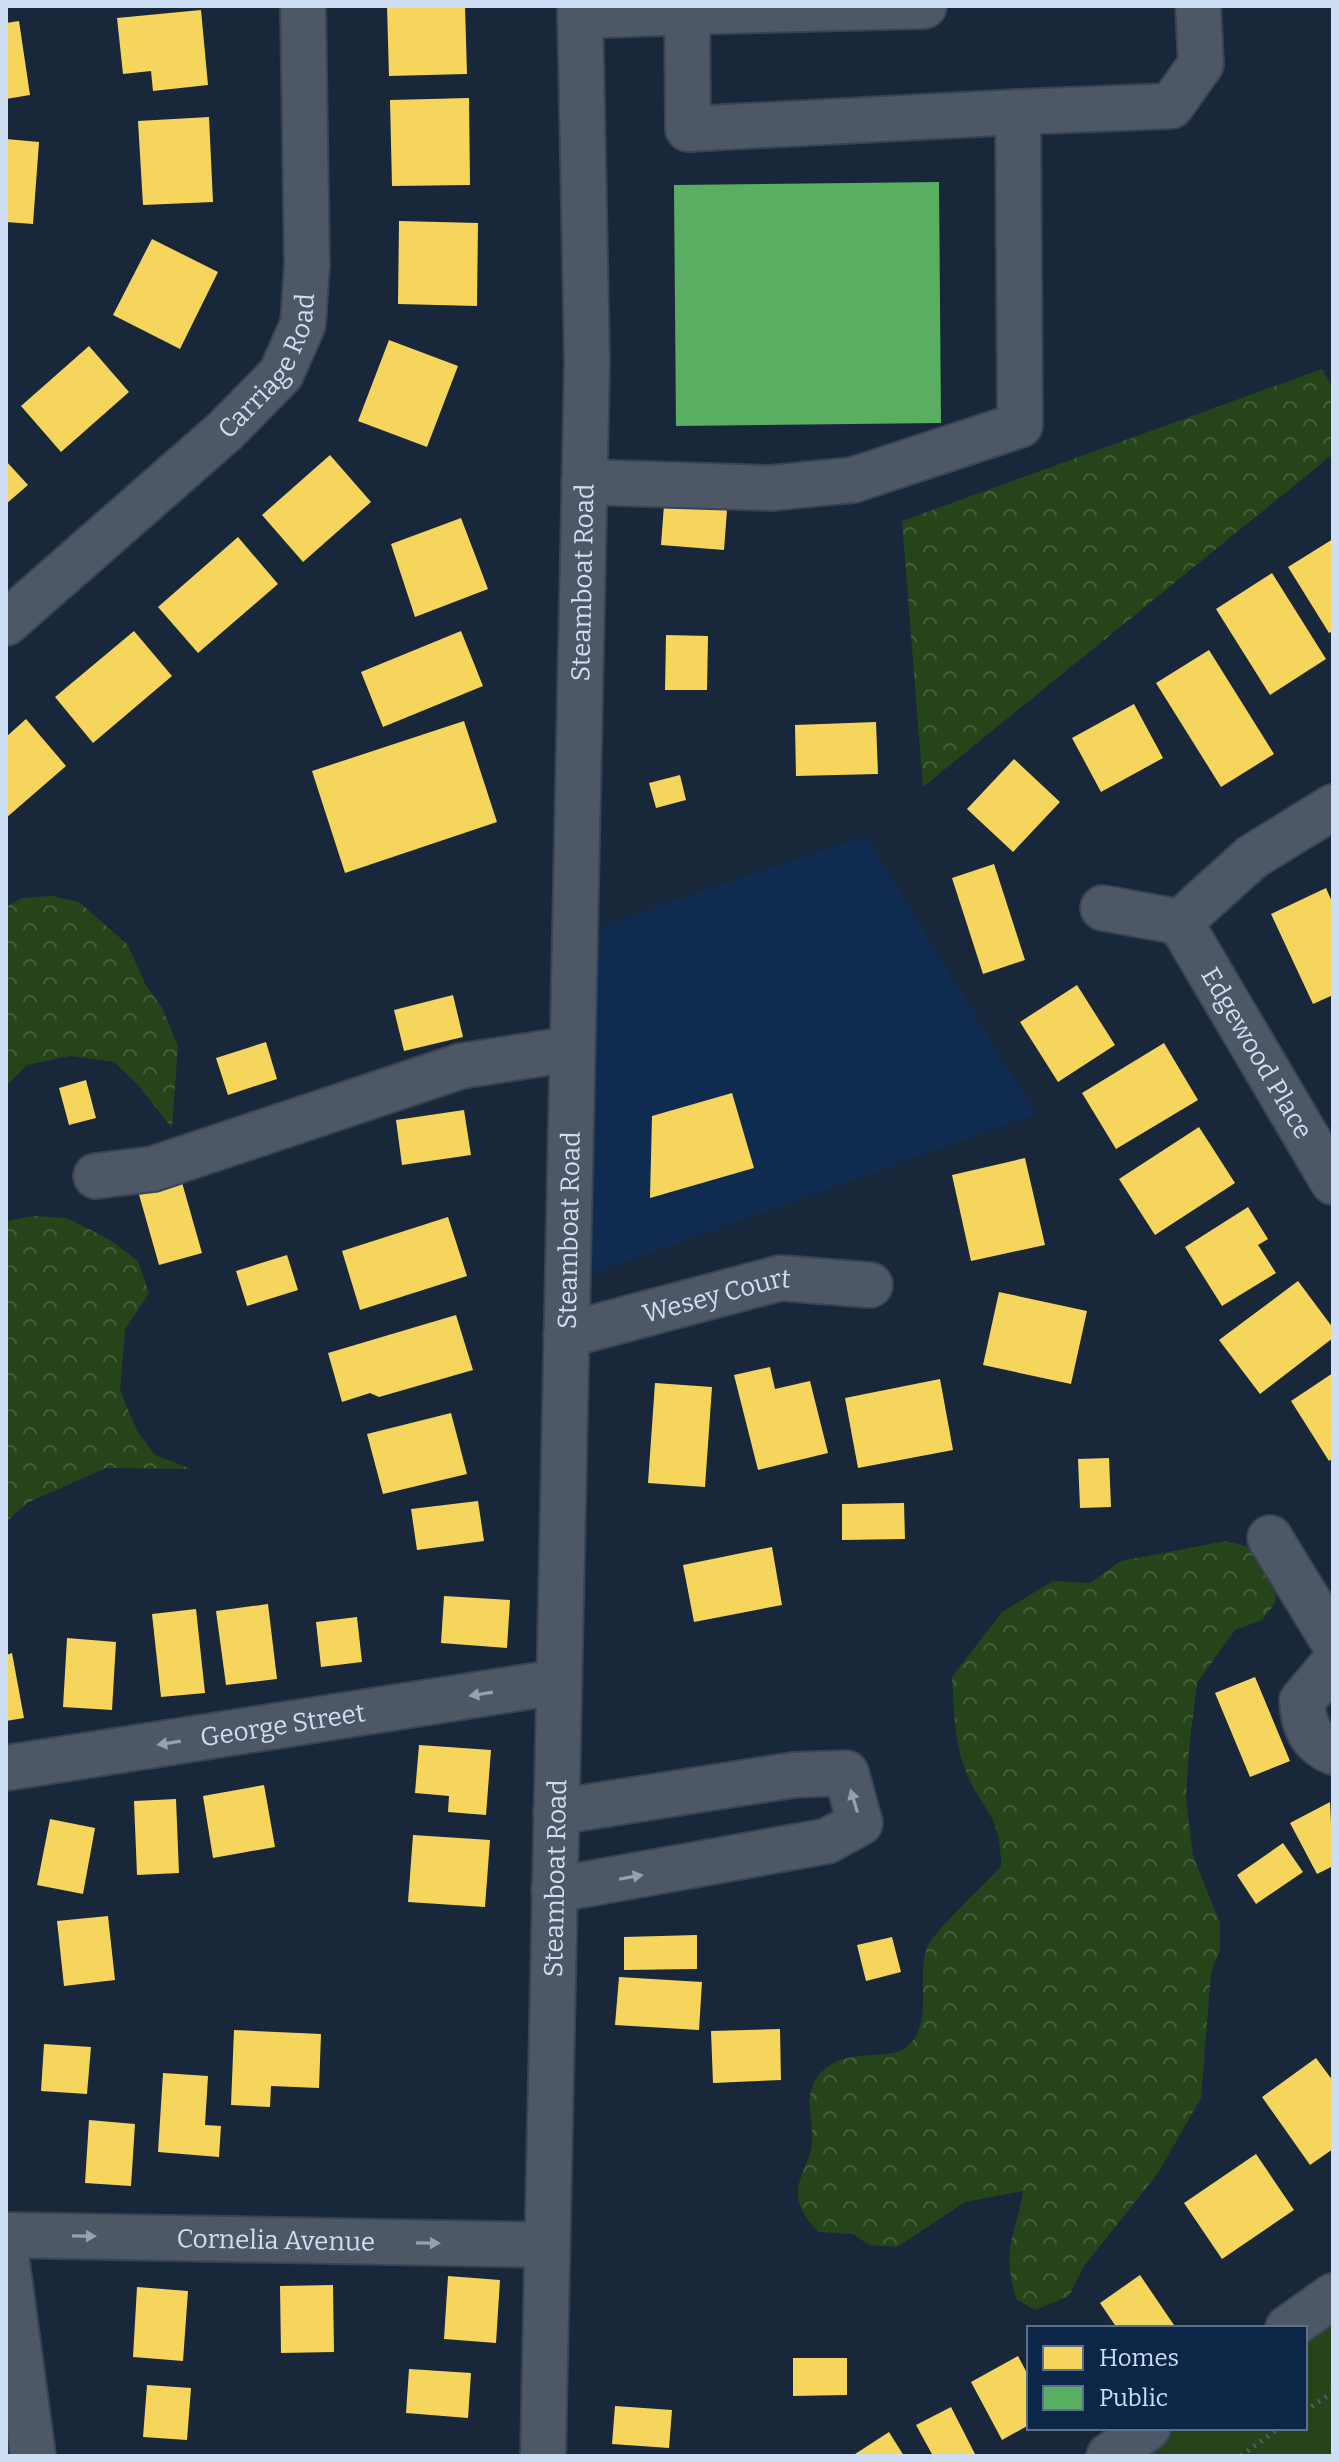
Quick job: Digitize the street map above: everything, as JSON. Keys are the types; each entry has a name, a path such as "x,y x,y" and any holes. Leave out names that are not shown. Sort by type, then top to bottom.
{"street":[{"name":"Carriage Road","path":"6,623 225,431 281,374 303,324 307,265 303,6"},
{"path":"580,11 924,6"},
{"path":"687,9 688,129 1171,106 1201,64 1198,6"},
{"name":"Steamboat Road","path":"543,2456 587,363 580,11"},
{"path":"584,482 771,488 853,480 1020,425 1018,112"},
{"path":"1103,908 1180,922 1252,857 1333,807"},
{"name":"Edgewood Place","path":"1180,922 1333,1182"},
{"path":"96,1176 153,1169 461,1066 572,1049"},
{"name":"Wesey Court","path":"566,1335 780,1278 870,1285"},
{"path":"1270,1538 1333,1641"},
{"path":"1333,1664 1302,1701 1303,1722 1316,1740 1333,1752"},
{"name":"George Street","path":"6,1768 558,1682"},
{"path":"554,1890 827,1841 860,1823 846,1773 793,1775 556,1812"},
{"name":"Cornelia Avenue","path":"6,2235 547,2245"},
{"path":"6,2255 33,2456"},
{"path":"1291,2326 1333,2296"},
{"path":"1109,2456 1145,2430"}],"path":[{"path":"1307,2410 1333,2392"},
{"path":"1241,2456 1276,2430"}],"shaded area":[{"path":"865,835 1036,1114 567,1283 575,935"}],"green space":[{"path":"1322,369 1333,388 1333,454 923,787 902,521"},
{"path":"52,896 79,902 128,945 145,984 162,1008 178,1046 172,1128 138,1085 114,1062 70,1056 27,1065 6,1086 6,907 22,898"},
{"path":"34,1216 67,1218 110,1240 138,1261 149,1293 125,1329 120,1390 137,1431 155,1455 191,1469 106,1468 27,1503 6,1522 6,1221"},
{"path":"1226,1541 1259,1550 1277,1579 1275,1603 1262,1620 1235,1630 1197,1683 1186,1798 1193,1856 1220,1923 1220,1950 1211,1972 1201,2098 1158,2173 1084,2266 1069,2296 1035,2310 1016,2299 1010,2266 1011,2243 1023,2191 965,2202 897,2247 869,2245 853,2234 819,2232 805,2216 798,2196 812,2143 810,2095 813,2086 826,2068 836,2062 894,2052 911,2043 921,2021 924,1960 931,1940 1001,1866 994,1822 971,1783 961,1758 952,1677 1002,1612 1053,1581 1090,1583 1121,1561"},
{"path":"1333,2296 1333,2456 1109,2456 1145,2430 1307,2430 1307,2326"}],"building: Homes":[{"path":"387,6 465,6 467,74 389,76"},
{"path":"201,10 208,85 153,91 151,71 123,74 117,18"},
{"path":"19,21 30,95 6,99 6,23"},
{"path":"469,98 470,185 392,186 390,100"},
{"path":"209,117 213,202 143,205 138,121"},
{"path":"6,139 39,142 33,224 6,222"},
{"path":"399,221 478,223 477,306 398,304"},
{"path":"152,239 218,272 180,349 113,315"},
{"path":"389,340 458,366 427,447 358,421"},
{"path":"89,346 129,392 61,452 21,406"},
{"path":"330,455 371,502 303,562 262,515"},
{"path":"6,461 28,485 6,504"},
{"path":"664,505 727,510 724,550 661,545"},
{"path":"461,518 488,589 415,617 391,544"},
{"path":"238,537 278,584 198,653 158,607"},
{"path":"1333,539 1333,631 1329,633 1288,567"},
{"path":"1272,573 1326,659 1270,695 1216,609"},
{"path":"134,631 172,676 93,743 55,697"},
{"path":"461,631 483,686 383,727 361,672"},
{"path":"666,635 708,636 707,690 665,690"},
{"path":"1209,650 1274,754 1221,787 1156,683"},
{"path":"1134,704 1163,758 1101,792 1072,738"},
{"path":"26,719 66,766 6,818 6,737"},
{"path":"464,721 497,822 345,873 312,771"},
{"path":"876,722 878,774 796,776 795,725"},
{"path":"1014,759 1060,802 1013,852 967,809"},
{"path":"680,775 686,800 656,808 649,783"},
{"path":"994,864 1025,960 983,974 952,878"},
{"path":"1326,888 1333,904 1333,995 1313,1004 1271,914"},
{"path":"1077,985 1115,1045 1058,1082 1020,1022"},
{"path":"453,995 463,1037 404,1051 394,1010"},
{"path":"266,1042 277,1079 228,1095 216,1058"},
{"path":"1164,1043 1198,1100 1116,1149 1082,1093"},
{"path":"86,1080 96,1118 69,1125 59,1088"},
{"path":"732,1093 754,1168 650,1198 652,1116"},
{"path":"464,1110 471,1155 402,1165 396,1120"},
{"path":"1199,1127 1235,1183 1155,1235 1119,1179"},
{"path":"1025,1158 1045,1245 971,1261 952,1175"},
{"path":"181,1179 202,1253 159,1265 138,1191"},
{"path":"1248,1207 1268,1239 1258,1245 1276,1273 1222,1306 1185,1247"},
{"path":"448,1217 467,1276 360,1310 342,1251"},
{"path":"287,1255 298,1290 247,1306 236,1271"},
{"path":"1298,1281 1333,1328 1333,1338 1260,1394 1219,1340"},
{"path":"999,1292 1087,1311 1071,1384 983,1365"},
{"path":"456,1315 473,1370 379,1397 370,1393 342,1402 328,1353"},
{"path":"770,1367 775,1389 810,1381 828,1453 758,1470 734,1375"},
{"path":"1333,1373 1333,1458 1329,1461 1291,1401"},
{"path":"940,1379 953,1450 858,1468 845,1398"},
{"path":"655,1383 712,1387 705,1487 648,1483"},
{"path":"451,1413 467,1474 383,1494 367,1434"},
{"path":"1109,1458 1111,1507 1080,1508 1078,1459"},
{"path":"478,1501 484,1541 417,1550 411,1509"},
{"path":"904,1503 905,1539 842,1540 842,1504"},
{"path":"772,1547 782,1605 694,1622 683,1565"},
{"path":"444,1596 510,1600 507,1648 441,1643"},
{"path":"268,1604 277,1679 226,1685 216,1611"},
{"path":"196,1609 205,1693 161,1697 152,1614"},
{"path":"357,1617 362,1662 321,1667 316,1622"},
{"path":"67,1638 116,1642 112,1710 63,1707"},
{"path":"12,1653 24,1718 6,1721 6,1655"},
{"path":"1255,1677 1290,1761 1250,1777 1215,1693"},
{"path":"419,1745 491,1750 486,1815 448,1812 449,1796 415,1793"},
{"path":"264,1785 275,1847 213,1858 203,1796"},
{"path":"176,1799 179,1873 137,1875 134,1801"},
{"path":"1330,1802 1333,1866 1317,1874 1290,1823"},
{"path":"50,1819 95,1828 83,1894 37,1885"},
{"path":"413,1835 490,1840 485,1907 408,1902"},
{"path":"1283,1843 1303,1872 1256,1904 1237,1875"},
{"path":"108,1916 115,1980 64,1986 57,1921"},
{"path":"697,1935 697,1969 624,1970 624,1937"},
{"path":"892,1937 901,1972 866,1981 857,1945"},
{"path":"619,1977 702,1982 699,2030 615,2025"},
{"path":"780,2029 781,2080 713,2083 711,2031"},
{"path":"234,2030 321,2034 319,2088 271,2086 270,2107 231,2105"},
{"path":"44,2044 91,2047 87,2094 41,2091"},
{"path":"1316,2058 1333,2081 1333,2149 1310,2165 1262,2097"},
{"path":"163,2073 208,2076 205,2125 221,2126 219,2157 158,2152"},
{"path":"89,2120 135,2124 131,2186 85,2183"},
{"path":"1256,2154 1294,2210 1222,2259 1184,2203"},
{"path":"1140,2275 1175,2326 1116,2326 1100,2303"},
{"path":"448,2276 500,2280 496,2343 444,2339"},
{"path":"333,2285 334,2352 281,2353 280,2286"},
{"path":"137,2287 188,2291 183,2361 133,2357"},
{"path":"1018,2356 1027,2373 1027,2426 1002,2440 971,2382"},
{"path":"793,2358 847,2358 847,2395 793,2396"},
{"path":"409,2369 471,2373 468,2418 406,2413"},
{"path":"147,2385 191,2388 187,2440 143,2437"},
{"path":"615,2406 672,2410 669,2448 612,2444"},
{"path":"951,2407 976,2456 933,2456 916,2425"},
{"path":"889,2432 904,2456 852,2456"}],"building: Public":[{"path":"939,182 941,423 676,426 674,185"}]}
